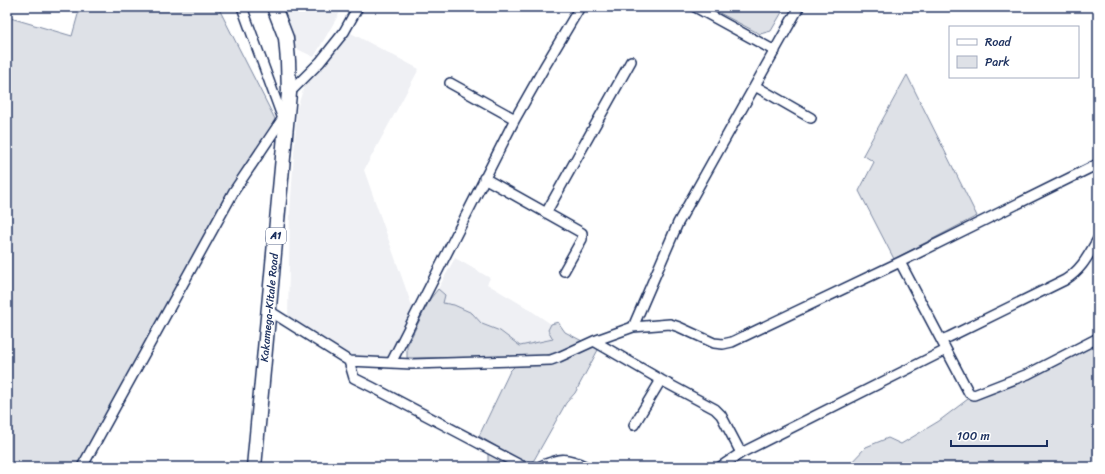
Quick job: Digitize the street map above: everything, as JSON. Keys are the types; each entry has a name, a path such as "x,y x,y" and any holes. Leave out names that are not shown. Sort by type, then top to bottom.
{"highway":[{"name":"Kakamega-Kitale Road","path":"254,467 289,93 286,38 274,7"}],"street":[{"path":"82,467 234,191 286,115 242,7"},
{"path":"289,93 320,62 344,32 358,7"},
{"path":"392,363 515,119 580,7"},
{"path":"695,7 775,51"},
{"path":"634,327 678,223 799,7"},
{"path":"546,213 631,61"},
{"path":"450,83 515,119"},
{"path":"755,86 811,118"},
{"path":"268,310 349,361 412,364 543,361 559,358 594,341 634,327 670,324 714,342 724,344 900,262 1098,164"},
{"path":"484,178 582,233 582,240 564,271"},
{"path":"941,340 1075,274 1098,239"},
{"path":"900,262 969,393 974,395 1028,374 1098,338"},
{"path":"594,341 719,412 741,453"},
{"path":"720,467 741,453 946,350"},
{"path":"349,361 354,378 522,466 538,467 564,458 574,460 587,467"},
{"path":"634,425 661,380"}],"shaded area":[{"path":"278,7 343,7 314,57 293,47"},
{"path":"349,32 419,69 364,170 413,309 387,357 359,361 288,318 290,214 297,108 304,87"},
{"path":"455,258 490,278 487,284 551,324 548,330 554,338 520,346 500,331 482,324 472,313 454,305 443,303 445,295 438,289"}],"green space":[{"path":"80,7 218,7 275,119 85,467 7,467 7,17 72,36"},
{"path":"708,7 785,7 771,31 760,34"},
{"path":"907,75 977,216 894,259 859,191 874,162 863,155"},
{"path":"438,289 445,295 443,303 454,305 472,313 482,324 500,331 520,346 553,339 548,330 551,324 558,322 565,332 582,341 569,348 541,357 407,358 407,346 430,299"},
{"path":"1098,330 1098,467 847,467 866,447 888,438 901,444 939,421 968,399 1030,376 1086,348"},
{"path":"593,344 599,348 575,393 566,403 534,460 525,464 479,436 510,371 515,366 555,364"},
{"path":"488,452 516,467 488,467"}]}
